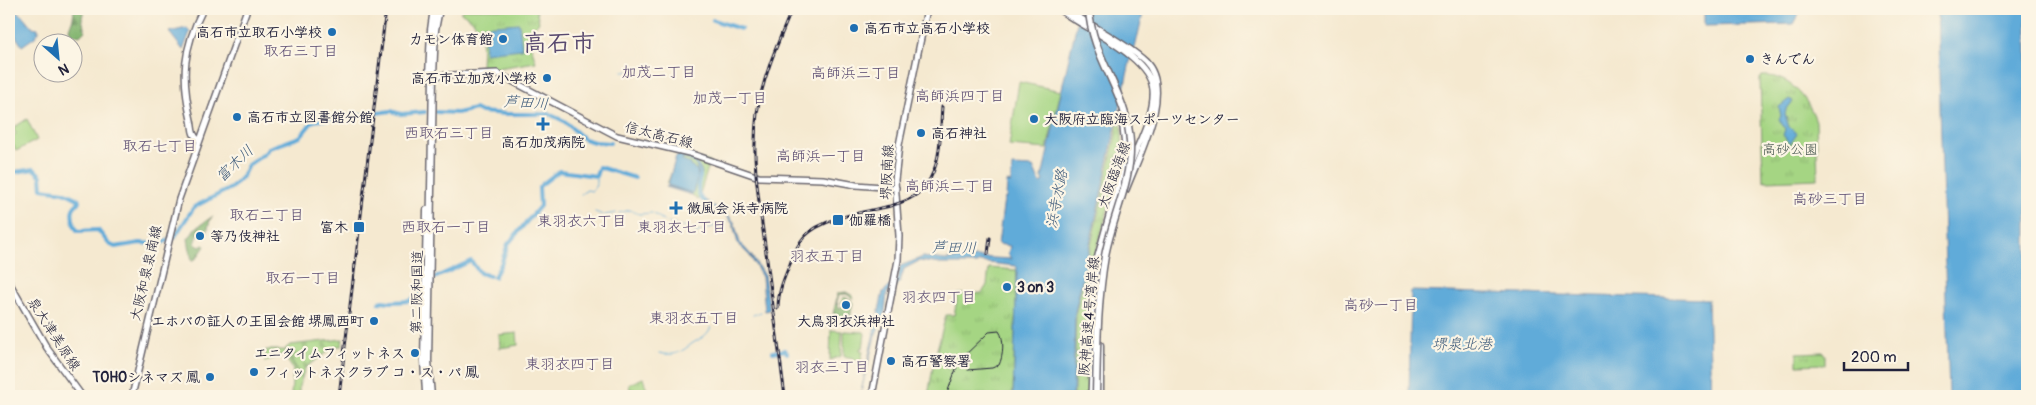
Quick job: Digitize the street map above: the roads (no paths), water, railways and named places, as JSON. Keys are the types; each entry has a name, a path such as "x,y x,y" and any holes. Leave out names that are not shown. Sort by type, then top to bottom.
{"highway":[{"name":"第二阪和国道","path":"430,396 428,361 431,30 434,9"},
{"name":"第二阪和国道","path":"426,396 424,328 431,76 439,9"},
{"name":"阪神高速4号湾岸線","path":"1088,9 1089,32 1094,49 1116,96 1127,142 1126,169 1101,266 1096,321 1095,396"},
{"name":"阪神高速4号湾岸線","path":"1088,9 1094,40 1124,110 1130,141 1128,177 1106,255 1101,292 1095,396"},
{"path":"1094,320 1093,294 1097,261 1123,168 1125,142 1122,115"}],"main road":[{"path":"200,139 192,134 184,72 190,37 204,9"},
{"name":"大阪和泉泉南線","path":"131,396 177,194 193,158 246,9"},
{"name":"堺阪南線","path":"872,396 894,284 899,247 896,188 899,142 927,9"},
{"name":"大阪臨海線","path":"1059,9 1146,62 1154,73 1157,84 1158,102 1106,250 1101,280 1095,396"},
{"name":"大阪臨海線","path":"1066,9 1079,20"},
{"name":"大阪臨海線","path":"1095,396 1094,320 1099,265 1105,236 1119,193 1153,100 1154,89 1150,77 1132,55"},
{"name":"信太高石線","path":"431,76 497,73 617,136 690,153 760,177 823,179 856,185 896,188"},
{"name":"泉大津美原線","path":"9,282 47,348 82,396"}],"water":[{"path":"9,9 13,9 25,18 32,27 38,28 38,32 32,32 32,39 22,46 9,26"},
{"name":"浜寺水路","path":"1080,9 1144,9 1135,48 1133,48 1075,312 1073,396 1013,396 1016,266 979,262 977,264 941,264 919,261 904,269 900,282 887,293 885,312 875,336 860,396 883,292 898,278 900,266 923,257 946,260 976,257 1011,259 1008,254 1010,246 998,244 1007,182 1011,183 1012,166 1033,167 1040,183 1044,181 1042,177"},
{"path":"1704,9 1802,9 1794,24 1704,26"},
{"path":"1937,9 2027,9 2027,396 1949,396"},
{"name":"カモン体育館","path":"519,23 522,49 485,53 483,26"},
{"path":"187,28 190,32 183,50 169,32"},
{"path":"1789,99 1793,101 1785,114 1789,127 1797,134 1790,144 1783,135 1785,129 1779,119 1781,116 1779,107"},
{"path":"679,154 694,159 702,172 701,179 698,180 698,177 692,195 666,187 692,193 668,185 676,156 678,157","holes":["682,158 695,165 697,168 698,177 697,170 683,161"]},
{"path":"702,198 729,216 734,222 740,243 751,255 764,276 770,310 765,311 762,277 750,256 738,244 733,224 728,217 701,200"},
{"name":"堺泉北港","path":"1411,291 1708,299 1711,396 1409,396"}],"waterway":[{"path":"713,20 741,29"},
{"path":"623,71 640,73"},
{"name":"芦田川","path":"436,112 457,113 475,109 481,112 506,114 549,114 564,121 584,139 610,143"},
{"name":"富木川","path":"9,173 34,169 41,176 42,189 64,192 78,199 79,202 72,211 74,224 78,231 98,230 109,244 115,247 140,243 159,244 174,238 194,207 231,188 242,177 248,165 264,154 269,148 300,137 313,121 391,111 401,114 425,112"},
{"path":"541,185 559,171 596,176 599,167 635,178"},
{"path":"581,194 587,190 592,191 596,185 596,176"},
{"name":"芦田川","path":"700,176 698,193 704,201"},
{"path":"494,277 508,244 540,206 539,187"},
{"path":"619,213 630,210 639,214 652,213"},
{"path":"595,212 603,215"},
{"path":"605,215 616,213"},
{"path":"654,214 666,222"},
{"path":"668,222 690,228"},
{"path":"692,230 695,233 726,222"},
{"path":"432,279 471,261 480,273 490,276"},
{"path":"392,302 410,301 422,290"},
{"path":"379,303 382,301 390,302"},
{"path":"753,315 761,312"},
{"path":"659,353 674,354 681,351 708,333 711,327"},
{"name":"芦田川","path":"773,352 785,350 787,353"}],"tram line":[{"path":"946,396 959,361 989,332 999,331 1003,348 999,365 992,368 968,370"}],"railway":[{"path":"339,396 386,9"},
{"path":"785,396 758,196 755,130 763,86 792,9"},
{"path":"778,308 782,285 794,253 804,237 812,230 845,216 900,203 914,196 926,185 938,158 942,107"},
{"path":"988,254 990,238"}],"place":[{"name":"高石市立高石小学校","path":"854,28"},
{"name":"高石市立取石小学校","path":"332,32"},
{"name":"カモン体育館","path":"503,39"},
{"name":"きんでん","path":"1750,59"},
{"name":"高石市立加茂小学校","path":"547,78"},
{"name":"高石市立図書館分館","path":"237,117"},
{"name":"大阪府立臨海スポーツセンター","path":"1034,119"},
{"name":"高石加茂病院","path":"543,124"},
{"name":"高石神社","path":"921,133"},
{"name":"微風会 浜寺病院","path":"676,208"},
{"name":"伽羅橋","path":"838,220"},
{"name":"富木","path":"359,227"},
{"name":"等乃伎神社","path":"200,236"},
{"name":"3 on 3","path":"1007,287"},
{"name":"大鳥羽衣浜神社","path":"846,305"},
{"name":"エホバの証人の王国会館 堺鳳西町","path":"374,321"},
{"name":"エニタイムフィットネス","path":"415,353"},
{"name":"高石警察署","path":"891,361"},
{"name":"フィットネスクラブ コ・ス・パ 鳳","path":"254,372"},
{"name":"TOHOシネマズ 鳳","path":"210,377"}],"district":[{"name":"高石市","path":"559,43"},
{"name":"取石三丁目","path":"301,51"},
{"name":"加茂二丁目","path":"659,72"},
{"name":"高師浜三丁目","path":"856,73"},
{"name":"高師浜四丁目","path":"960,96"},
{"name":"加茂一丁目","path":"730,98"},
{"name":"西取石三丁目","path":"449,133"},
{"name":"取石七丁目","path":"160,146"},
{"name":"高師浜一丁目","path":"821,156"},
{"name":"高師浜二丁目","path":"950,186"},
{"name":"高砂三丁目","path":"1830,199"},
{"name":"取石二丁目","path":"267,215"},
{"name":"東羽衣六丁目","path":"582,221"},
{"name":"西取石一丁目","path":"446,227"},
{"name":"東羽衣七丁目","path":"682,227"},
{"name":"羽衣五丁目","path":"827,256"},
{"name":"取石一丁目","path":"303,278"},
{"name":"羽衣四丁目","path":"939,297"},
{"name":"高砂一丁目","path":"1381,305"},
{"name":"東羽衣五丁目","path":"694,318"},
{"name":"東羽衣四丁目","path":"570,364"},
{"name":"羽衣三丁目","path":"832,367"}],"park label":[{"name":"高砂公園","path":"1790,149"}]}
